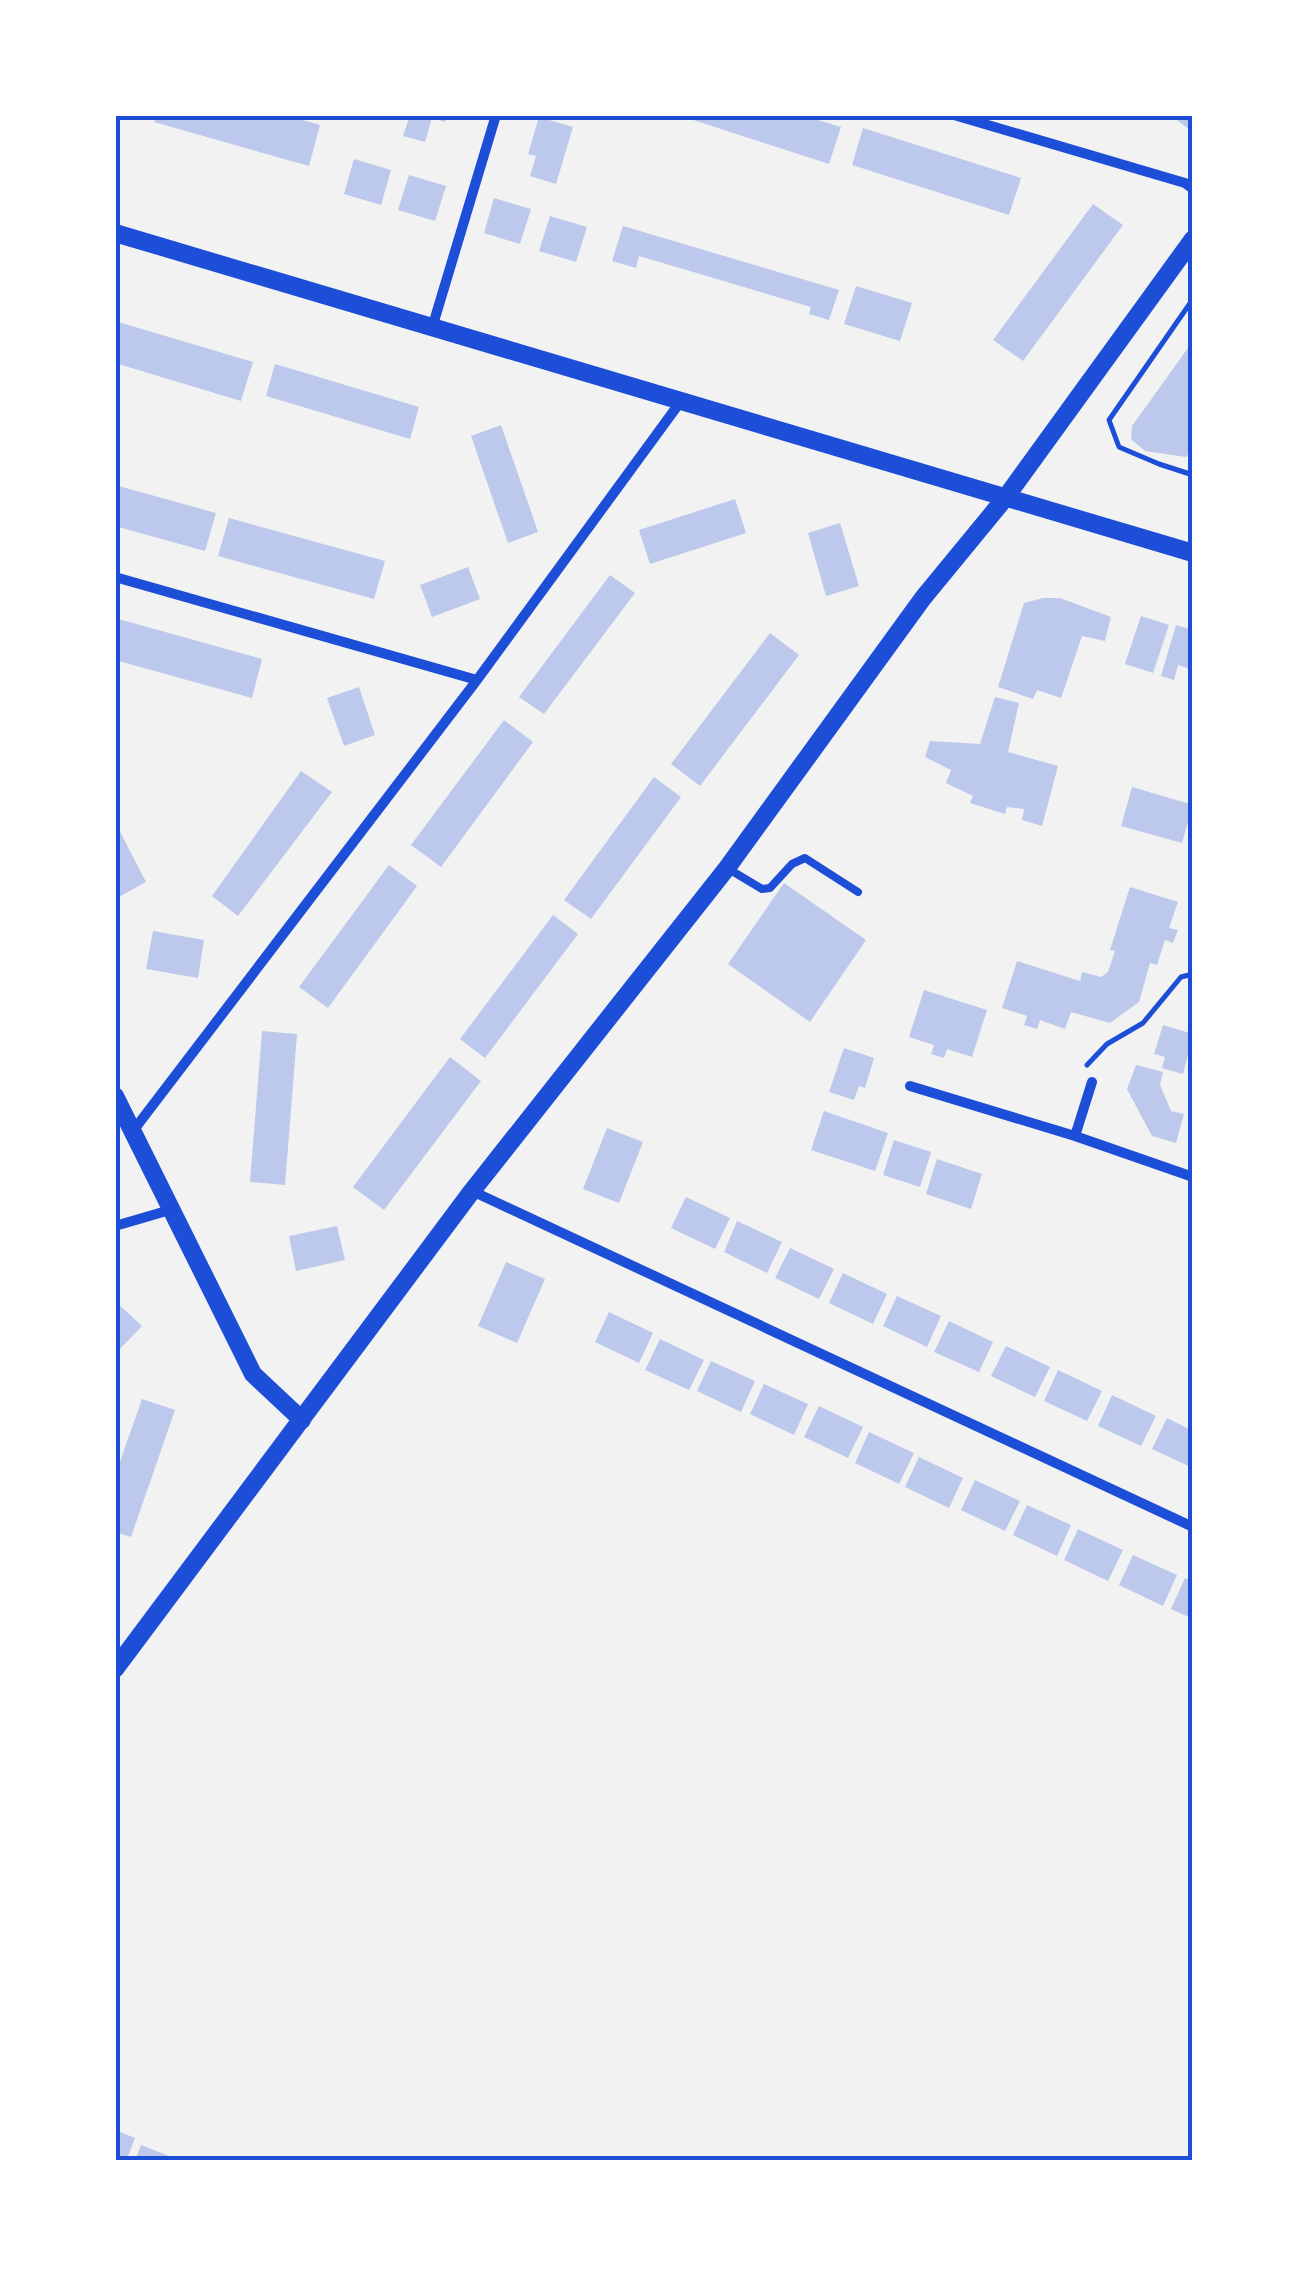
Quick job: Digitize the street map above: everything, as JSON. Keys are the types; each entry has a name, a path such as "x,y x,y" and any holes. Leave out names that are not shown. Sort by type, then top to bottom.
{"street":[{"path":"432,329 496,115"},
{"path":"954,115 1185,184 1193,190"},
{"path":"115,234 1193,553"},
{"path":"115,1669 472,1191 727,868 923,598 1006,496 1193,238"},
{"path":"132,1131 478,680 682,400"},
{"path":"115,577 478,680"},
{"path":"1075,1136 1092,1082"},
{"path":"910,1086 1193,1177"},
{"path":"115,1096 254,1374 302,1420"},
{"path":"472,1191 1193,1527"},
{"path":"115,1226 170,1210"}],"lane":[{"path":"727,868 762,889 774,885 797,860 805,858 858,892"}],"path":[{"path":"1193,299 1110,420 1120,447 1193,475"},
{"path":"1092,1082 1080,1072 1107,1044 1143,1023 1181,977 1193,974"}],"building":[{"path":"156,115 285,115 320,125 309,166 154,122"},
{"path":"410,115 447,115 445,122 432,118 425,142 403,136"},
{"path":"678,115 802,115 841,127 829,164"},
{"path":"1170,115 1193,115 1193,132"},
{"path":"539,117 573,127 556,184 530,176 536,156 528,154"},
{"path":"863,128 1021,178 1009,215 852,165"},
{"path":"354,159 391,170 381,205 344,194"},
{"path":"409,175 446,186 435,221 398,210"},
{"path":"494,198 531,209 520,244 484,233"},
{"path":"1093,204 1123,225 1023,361 993,340"},
{"path":"550,216 587,227 576,262 539,251"},
{"path":"623,226 839,290 829,320 809,314 811,307 639,256 636,268 612,261"},
{"path":"856,286 912,303 900,341 844,324"},
{"path":"115,321 253,362 241,401 115,363"},
{"path":"1193,341 1193,447 1186,457 1145,451 1131,439 1132,426"},
{"path":"275,364 419,407 410,439 266,396"},
{"path":"501,425 538,532 508,543 471,436"},
{"path":"115,485 216,513 205,551 115,526"},
{"path":"735,499 746,533 650,564 639,530"},
{"path":"229,518 385,561 374,599 218,556"},
{"path":"840,523 859,586 826,596 808,533"},
{"path":"468,567 480,599 432,617 420,585"},
{"path":"610,575 635,593 544,714 519,697"},
{"path":"1060,598 1111,617 1105,641 1082,636 1061,698 1037,690 1033,699 998,687 1024,603"},
{"path":"1141,616 1169,625 1153,673 1125,664"},
{"path":"115,618 262,659 252,698 115,660"},
{"path":"1176,625 1193,630 1193,670 1178,665 1174,680 1161,676"},
{"path":"770,633 799,655 700,786 671,764"},
{"path":"359,687 375,735 344,746 327,698"},
{"path":"995,697 1019,703 1008,752 1058,766 1042,826 1022,820 1024,809 1007,807 1005,814 970,803 973,796 946,783 951,770 925,757 930,741 980,744"},
{"path":"504,720 533,742 441,867 411,845"},
{"path":"301,771 332,792 238,916 212,896"},
{"path":"654,777 681,797 591,919 564,900"},
{"path":"1132,787 1193,805 1182,843 1121,826"},
{"path":"115,822 146,882 117,898 115,894"},
{"path":"389,865 417,886 328,1008 299,987"},
{"path":"784,883 866,940 810,1022 728,964"},
{"path":"1130,887 1178,902 1169,928 1178,930 1173,943 1165,940 1157,965 1150,963 1139,1002 1110,1023 1071,1012 1065,1029 1040,1020 1037,1029 1024,1025 1027,1016 1002,1008 1017,961 1080,981 1082,972 1101,977 1108,972 1115,951 1110,950"},
{"path":"553,915 578,934 485,1058 460,1039"},
{"path":"153,931 204,940 198,978 146,969"},
{"path":"924,990 987,1010 972,1057 947,1049 944,1058 931,1054 934,1045 909,1037"},
{"path":"1163,1025 1193,1034 1183,1074 1162,1068 1165,1057 1154,1054"},
{"path":"262,1031 297,1034 285,1185 250,1182"},
{"path":"844,1048 874,1058 865,1088 859,1086 854,1100 829,1092"},
{"path":"450,1057 481,1081 384,1210 353,1187"},
{"path":"1136,1065 1163,1072 1160,1085 1171,1111 1184,1114 1176,1143 1152,1136 1127,1089"},
{"path":"824,1111 888,1133 875,1171 811,1150"},
{"path":"607,1128 643,1142 619,1203 583,1189"},
{"path":"894,1140 931,1152 920,1187 883,1175"},
{"path":"937,1159 982,1174 971,1209 926,1194"},
{"path":"686,1197 730,1218 715,1249 671,1228"},
{"path":"737,1221 782,1242 767,1273 724,1252"},
{"path":"337,1226 345,1260 296,1271 289,1236"},
{"path":"790,1248 834,1269 819,1299 775,1278"},
{"path":"506,1262 545,1279 517,1343 478,1326"},
{"path":"843,1273 887,1294 873,1324 829,1303"},
{"path":"897,1296 941,1316 927,1347 883,1326"},
{"path":"115,1301 142,1326 115,1354"},
{"path":"609,1312 653,1333 639,1363 595,1342"},
{"path":"949,1321 993,1342 979,1372 934,1352"},
{"path":"660,1339 704,1360 689,1390 645,1370"},
{"path":"1006,1346 1050,1367 1035,1397 991,1376"},
{"path":"711,1361 755,1381 741,1412 697,1391"},
{"path":"1058,1370 1102,1391 1087,1421 1044,1401"},
{"path":"764,1384 808,1404 794,1435 750,1414"},
{"path":"1112,1395 1156,1416 1141,1446 1098,1426"},
{"path":"142,1399 175,1410 131,1537 115,1532 115,1476"},
{"path":"819,1406 863,1427 848,1458 804,1437"},
{"path":"1167,1418 1193,1431 1193,1468 1152,1449"},
{"path":"869,1432 914,1453 899,1484 855,1463"},
{"path":"919,1457 963,1478 949,1508 905,1487"},
{"path":"975,1480 1020,1501 1005,1531 961,1510"},
{"path":"1027,1505 1071,1525 1057,1556 1013,1535"},
{"path":"1078,1529 1123,1550 1108,1581 1064,1560"},
{"path":"1133,1555 1177,1575 1163,1606 1119,1585"},
{"path":"1185,1578 1193,1582 1193,1619 1171,1609"},
{"path":"115,2130 135,2138 126,2161 115,2161"},
{"path":"141,2145 182,2161 135,2161"}]}
